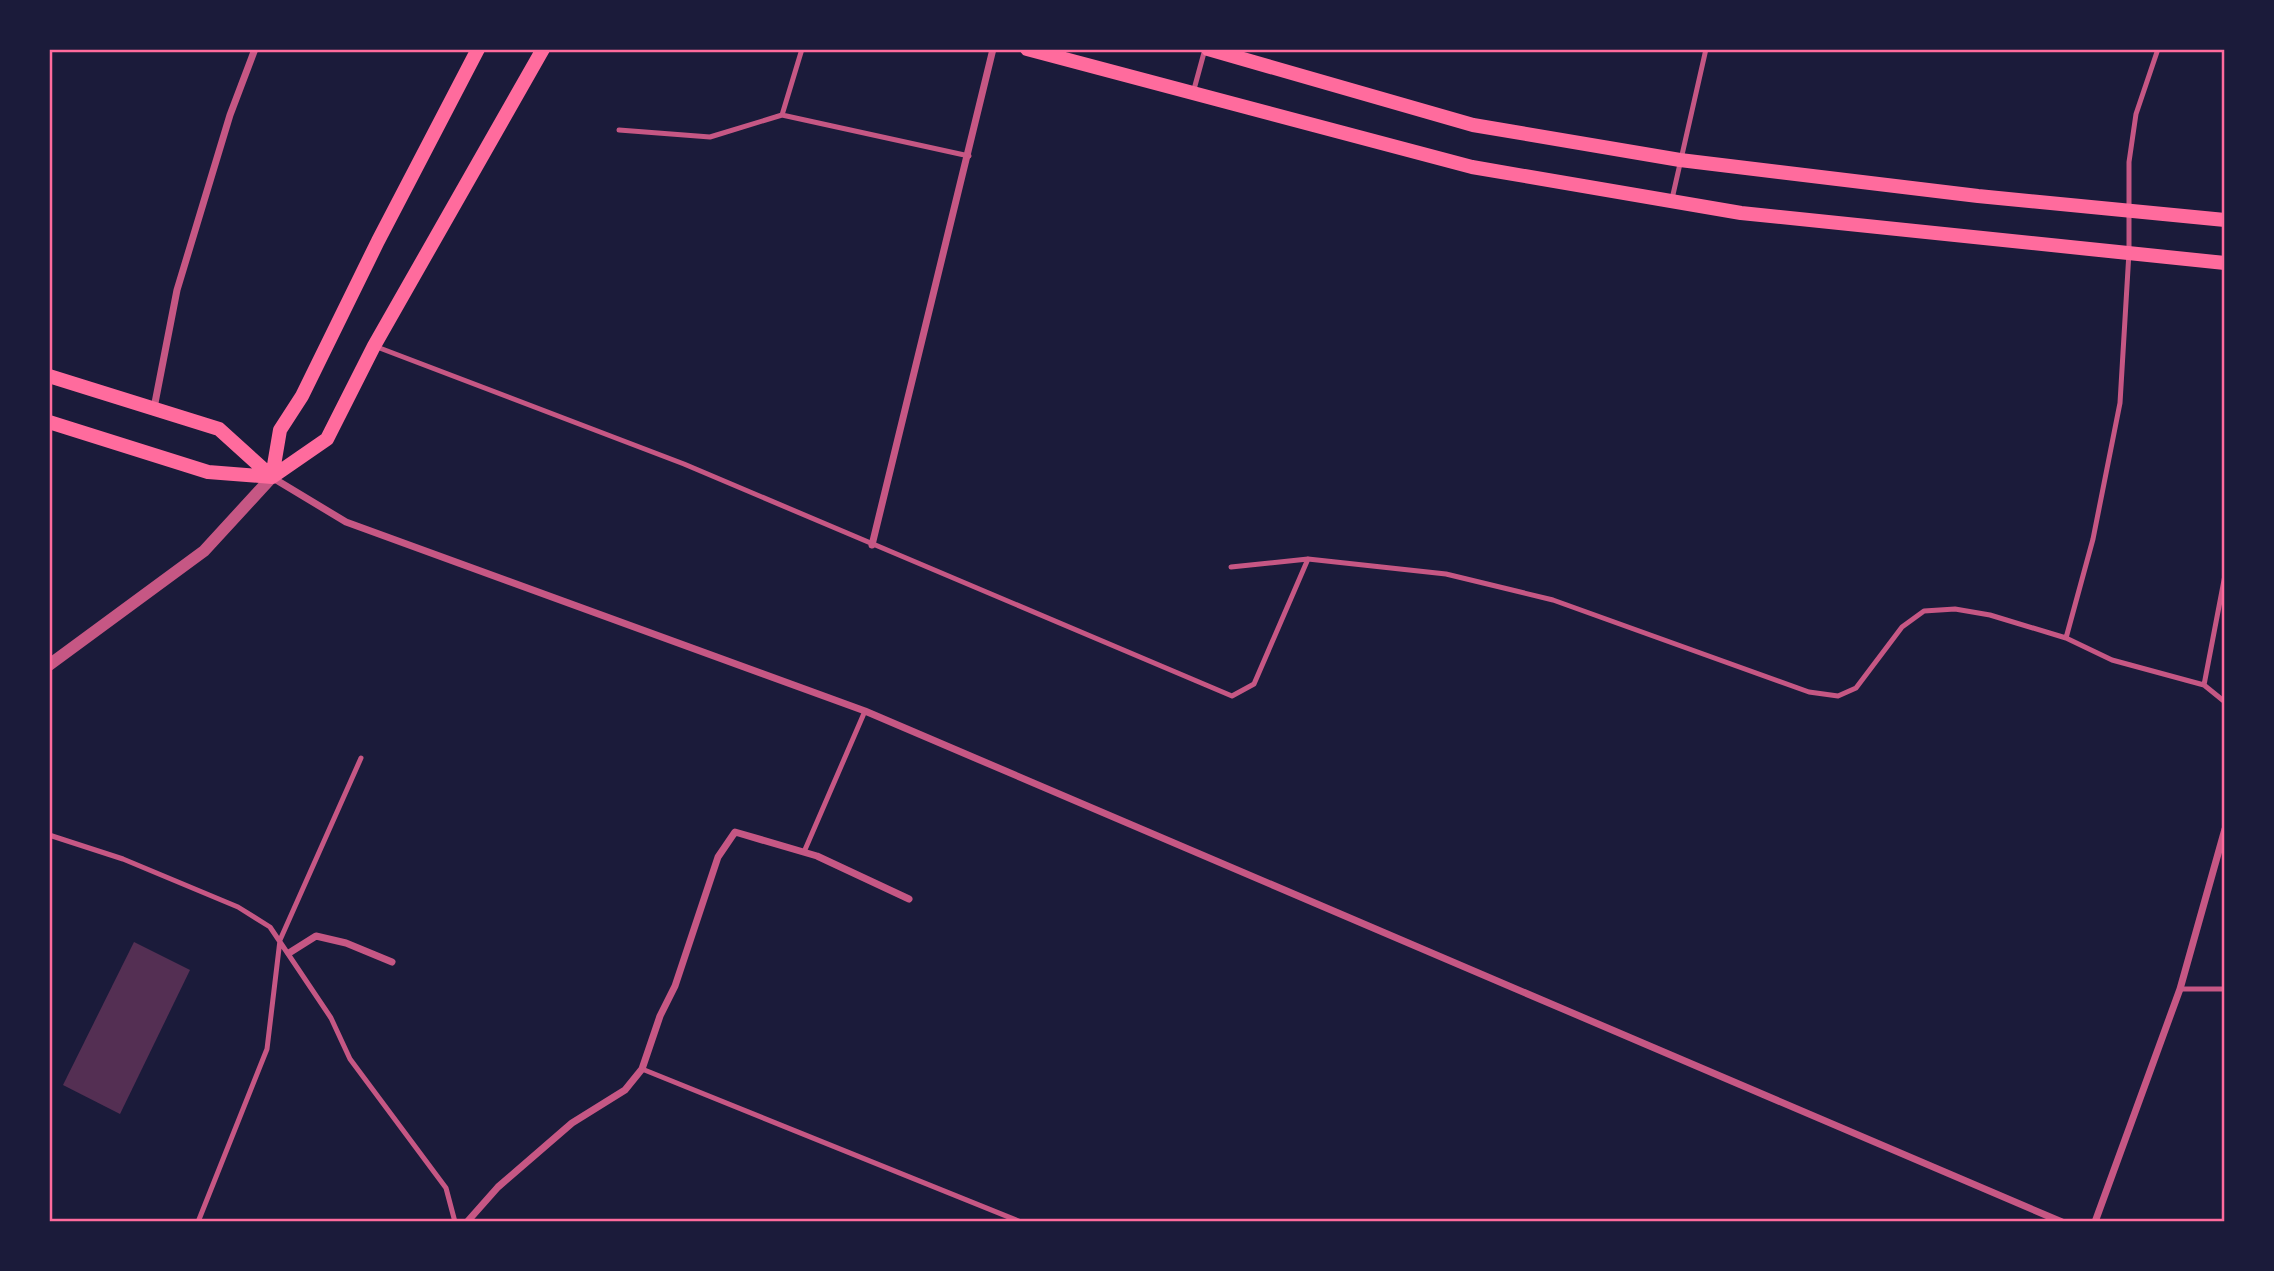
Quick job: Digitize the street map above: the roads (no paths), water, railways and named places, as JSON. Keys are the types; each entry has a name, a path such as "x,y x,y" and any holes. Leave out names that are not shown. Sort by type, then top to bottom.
{"main road":[{"path":"272,477 280,430 302,397 378,241 478,49"},
{"path":"49,422 208,472 272,477 327,439 374,346 543,49"},
{"path":"1027,49 1472,167 1755,214 2225,263"},
{"path":"1206,49 1473,125 1680,160 1923,190 2225,220"},
{"path":"49,376 219,429 272,477"}],"street":[{"path":"154,410 177,290 230,115 255,49"},
{"path":"872,545 993,49"},
{"path":"49,665 204,551 272,477 346,522 865,711 2062,1222"},
{"path":"2095,1222 2180,989 2225,829"},
{"path":"467,1222 498,1187 540,1150 572,1123 625,1090 642,1069 660,1016 675,986 718,857 735,832 804,852 909,899"},
{"path":"289,953 316,936 346,943 392,962"}],"lane":[{"path":"782,116 802,49"},
{"path":"1193,93 1206,49"},
{"path":"1672,201 1706,49"},
{"path":"2066,638 2093,539 2120,403 2129,252 2129,162 2136,114 2158,49"},
{"path":"619,130 710,137 782,116 969,156"},
{"path":"374,346 684,464 1232,696 1254,684 1308,559"},
{"path":"1231,567 1308,559 1446,574 1553,600 1809,692 1838,696 1856,688 1902,627 1924,611 1955,609 1990,615 2066,638 2112,660 2204,685 2225,702"},
{"path":"2204,685 2225,575"},
{"path":"804,852 865,711"},
{"path":"198,1222 267,1049 280,940 361,758"},
{"path":"49,835 123,859 238,906 258,917 289,953 331,1018 350,1059 446,1188 455,1222"},
{"path":"2180,989 2225,989"},
{"path":"642,1069 1021,1222"}]}
